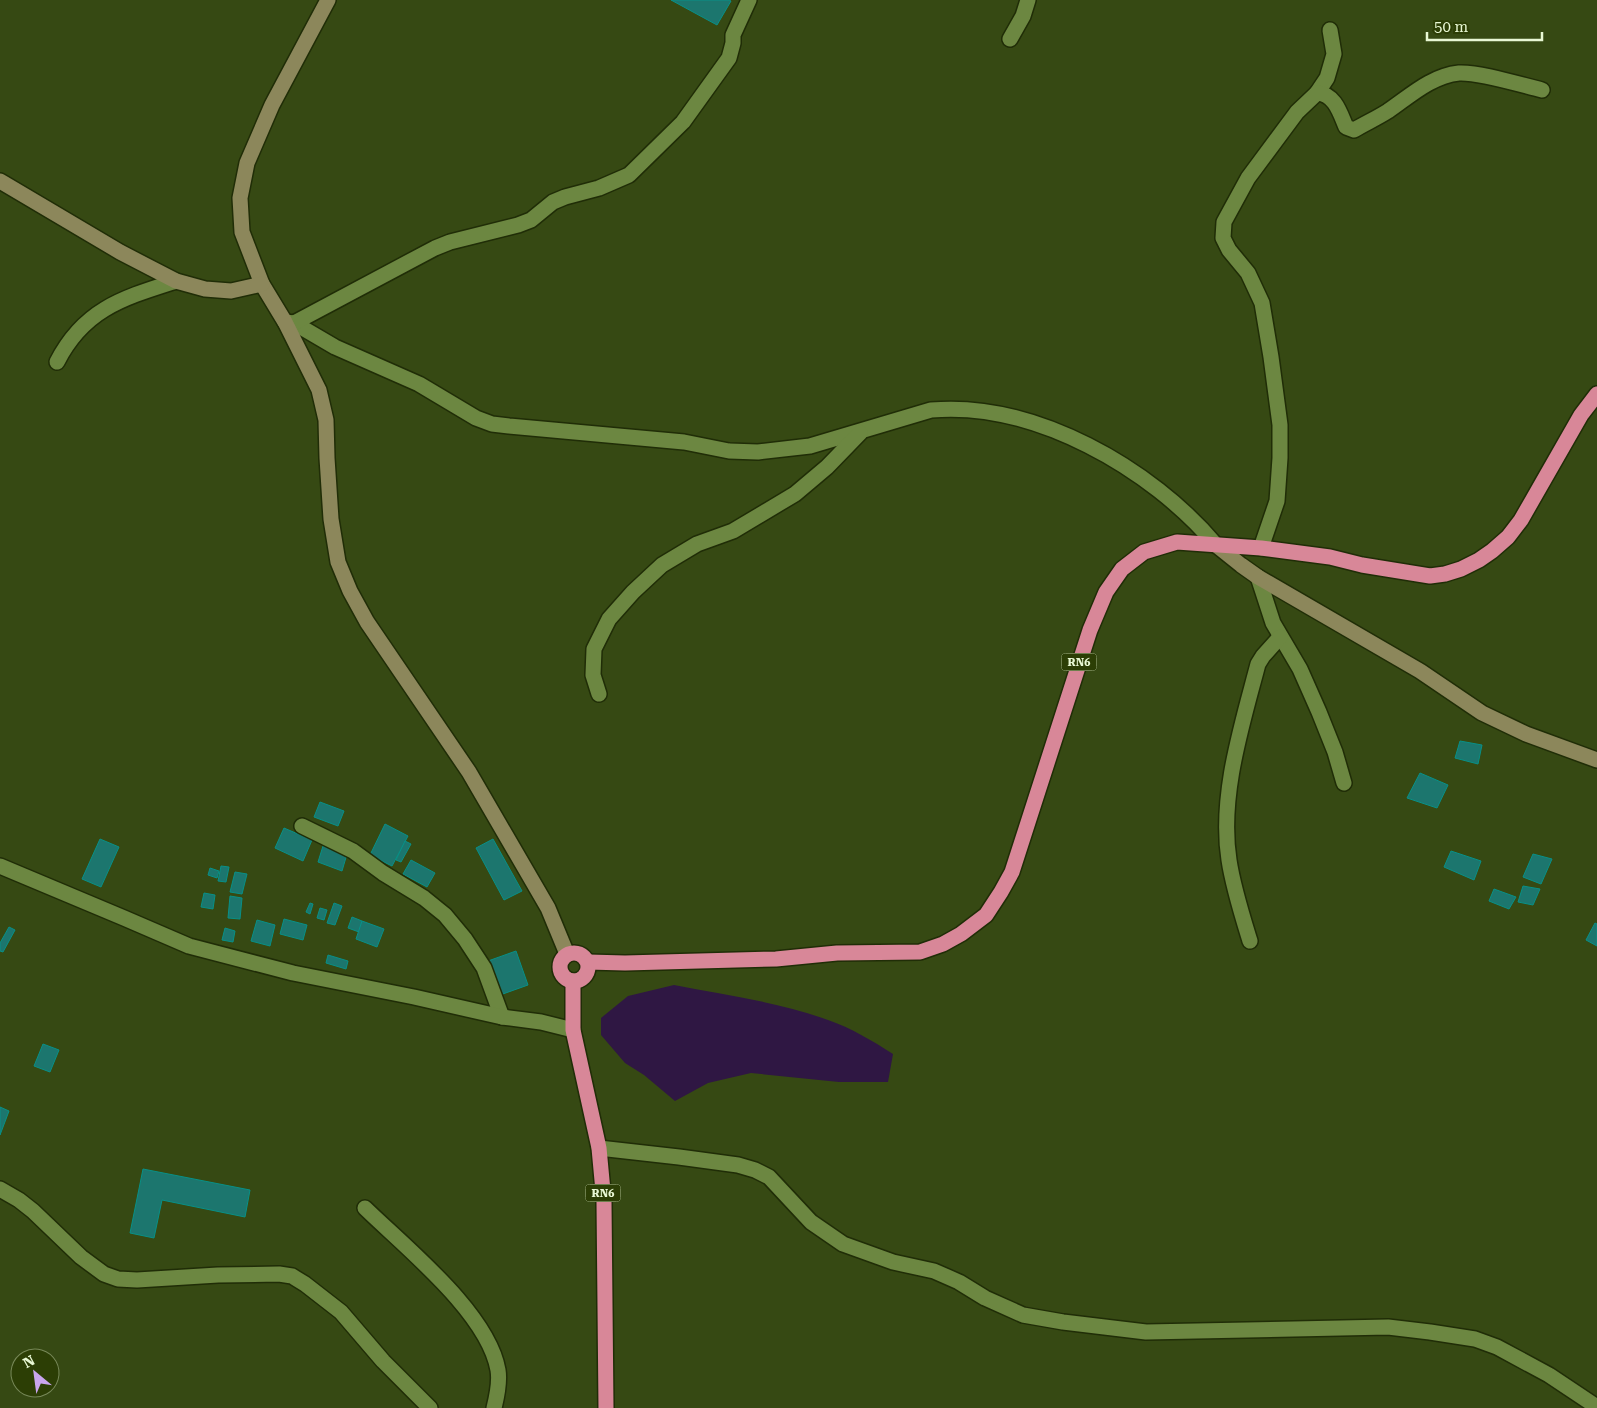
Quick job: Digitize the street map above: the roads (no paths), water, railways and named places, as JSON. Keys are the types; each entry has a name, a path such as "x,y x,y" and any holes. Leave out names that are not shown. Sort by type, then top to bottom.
{"highway":[{"name":"RN6","path":"567,954 576,952 583,955 588,962 625,964 776,959 837,952 920,952 943,944 961,934 986,915 1012,872 1087,639 1106,592 1122,569 1144,552 1177,542 1261,548 1330,557 1362,565 1430,576 1461,569 1479,560 1508,537 1521,520 1581,415 1597,394"},
{"path":"567,954 561,959 559,968 562,975 568,981 577,981 584,977 588,970 588,962"},
{"name":"RN6","path":"573,981 574,1030 599,1148 604,1202 606,1408"}],"main road":[{"path":"328,0 272,106 247,163 240,198 242,232 262,284 289,323 319,390 326,420 331,519 336,553 350,591 367,622 469,772 548,908 567,954"},
{"path":"0,181 120,252 176,281 206,289 231,291 262,284"},
{"path":"1216,544 1241,566 1258,577 1420,671 1482,713 1526,734 1597,760"}],"street":[{"path":"289,323 435,248 450,242 518,225 531,220 553,202 565,196 600,188 629,175 683,122 729,58 733,35 750,0"},
{"path":"1010,39 1024,16 1028,0"},
{"path":"1261,548 1277,501 1280,425 1262,303 1248,273 1229,250 1223,238 1224,222 1248,178 1297,112 1317,93 1326,78 1334,54 1330,30"},
{"path":"1317,93 1331,98 1346,127 1354,130 1387,111 1430,82 1445,76 1461,73 1493,78 1542,90"},
{"path":"57,362 66,344 75,332 97,312 126,298 176,281"},
{"path":"289,323 335,347 419,384 476,418 492,424 567,433 684,442 729,450 758,452 810,446 917,413 944,409 986,412 1031,422 1073,437 1128,468 1181,508 1216,544"},
{"path":"599,694 593,675 594,649 609,619 634,592 662,565 698,544 733,531 795,494 827,467 860,432"},
{"path":"1258,577 1273,623 1300,669 1319,712 1335,752 1344,783"},
{"path":"1250,941 1229,860 1227,841 1228,805 1237,747 1258,664 1280,637"},
{"path":"302,826 353,851 383,873 424,898 445,915 465,939 484,968 502,1017"},
{"path":"0,866 189,946 293,973 502,1017 541,1022 574,1030"},
{"path":"599,1148 679,1156 738,1165 770,1176 811,1222 842,1244 893,1262 934,1271 959,1282 985,1298 1023,1315 1146,1332 1388,1327 1475,1339 1497,1347 1549,1374 1597,1407"},
{"path":"0,1190 19,1200 33,1211 81,1257 104,1274 118,1280 218,1275 279,1274 292,1276 341,1312 384,1361 430,1408"},
{"path":"365,1208 435,1275 463,1305 483,1331 492,1349 498,1371 494,1408"}]}
